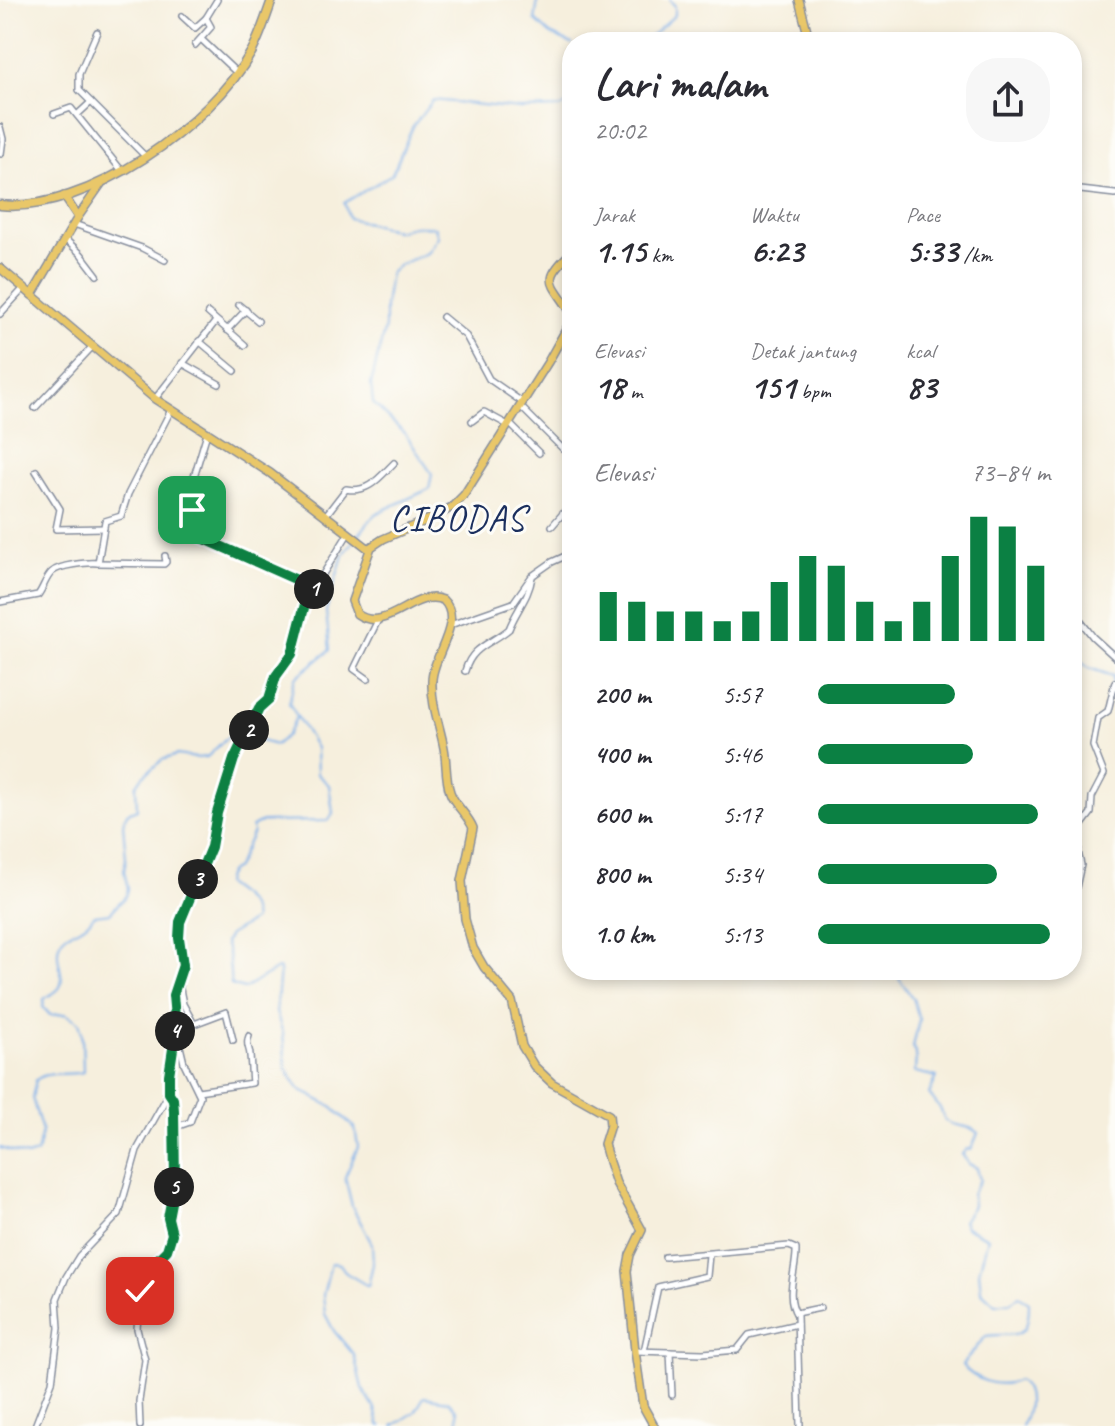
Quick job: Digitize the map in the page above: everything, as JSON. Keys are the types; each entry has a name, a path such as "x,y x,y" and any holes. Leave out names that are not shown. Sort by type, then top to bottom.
{"highway":[{"path":"0,205 21,205 101,184 200,117 252,50 272,0"}],"main road":[{"path":"799,0 807,32"},
{"path":"32,295 101,184"},
{"path":"64,196 76,220"},
{"path":"562,261 556,266 552,279 562,301"},
{"path":"0,268 155,399 270,473 369,549"},
{"path":"562,334 522,404 459,501 369,549 352,601 357,614 378,620 433,597 447,603 452,617 435,664 432,687 450,793 473,828 462,881 468,934 479,960 512,1001 522,1046 529,1060 552,1083 609,1115 610,1125 604,1144 609,1162 616,1183 642,1230 628,1266 643,1406 654,1426"}],"street":[{"path":"182,16 195,28 206,18 217,0"},
{"path":"264,0 268,11"},
{"path":"195,45 211,26 206,18"},
{"path":"97,32 78,78 79,90 145,156"},
{"path":"202,40 237,73"},
{"path":"77,115 91,102"},
{"path":"54,114 69,108 122,172"},
{"path":"0,127 3,139 1,154"},
{"path":"1082,190 1115,194"},
{"path":"76,220 165,260"},
{"path":"65,239 89,262 97,275"},
{"path":"0,314 24,288"},
{"path":"239,305 258,321"},
{"path":"227,330 246,310"},
{"path":"208,313 245,345"},
{"path":"443,317 466,336 489,379 522,404 562,447"},
{"path":"155,399 216,321"},
{"path":"199,341 235,371"},
{"path":"35,408 92,347"},
{"path":"182,363 219,384"},
{"path":"98,563 106,518 121,516 128,494 171,410"},
{"path":"472,421 484,412 509,425 539,453"},
{"path":"207,433 193,480 191,530 238,556 308,586"},
{"path":"326,515 346,489 357,491 372,485 394,463"},
{"path":"36,471 60,509 56,529 104,528"},
{"path":"552,526 562,514"},
{"path":"173,1128 190,1122 199,1099 184,1063 172,1002 183,959 180,922 211,847 217,813 234,759 259,708 271,696 282,667 291,656 308,586 350,534"},
{"path":"0,602 38,595 50,573 58,569 89,562 164,564 165,556"},
{"path":"450,625 513,603 532,576 562,558"},
{"path":"465,671 469,658 478,648 509,629 514,615 528,595 532,576"},
{"path":"368,679 354,670 378,620"},
{"path":"1082,623 1115,657"},
{"path":"1082,825 1091,813 1092,797 1104,774 1093,746 1098,718 1108,711 1115,682"},
{"path":"178,978 183,1004 194,1024 226,1012 233,1040"},
{"path":"140,1426 139,1395 145,1360 137,1329 140,1286 144,1273 167,1250 171,1238 168,1212 175,1182 174,1103 169,1093 169,1075 176,1029"},
{"path":"198,1091 252,1083 246,1042 249,1036"},
{"path":"35,1426 52,1382 59,1328 57,1299 79,1256 119,1214 137,1150 169,1093"},
{"path":"665,1257 794,1248 796,1255 791,1298 797,1324 800,1426"},
{"path":"709,1255 707,1276 658,1287 639,1351 737,1350 749,1335 797,1324"},
{"path":"796,1313 820,1308"},
{"path":"670,1352 672,1395"}],"waterway":[{"path":"538,0 535,20 550,34 562,39"},
{"path":"656,32 675,15 675,6 670,0"},
{"path":"358,536 375,514 429,489 432,474 406,435 373,403 371,384 385,327 390,273 399,265 427,253 438,237 435,227 413,226 398,231 349,218 344,203 392,174 413,126 433,100 521,109 562,107"},
{"path":"354,541 343,555 326,611 330,650 295,678 289,703 316,748 317,774 329,785 333,813 328,821 262,822 252,827 253,832 236,868 228,874 225,884 247,903 254,920 229,935 225,942 231,985 244,989 280,970 276,1012 283,1034 286,1069 299,1089 332,1107 355,1128 358,1147 345,1177 352,1206 372,1244 373,1264 368,1286 346,1273 340,1264 331,1263 323,1295 325,1314 334,1331 354,1355 362,1388 382,1426"},
{"path":"1082,663 1113,676 1112,684"},
{"path":"0,1148 27,1156 37,1153 42,1131 32,1098 36,1080 47,1075 83,1072 79,1022 66,1014 50,1015 43,1007 44,999 60,987 62,977 58,948 63,938 94,915 110,913 126,896 123,824 127,813 137,809 136,786 142,777 162,760 177,755 207,757 232,733 275,745 287,735 297,716"},
{"path":"900,980 913,999 919,1020 913,1047 915,1072 937,1077 929,1094 945,1121 978,1133 971,1150 967,1149 962,1154 969,1164 977,1168 980,1180 972,1194 973,1206 963,1221 966,1227 988,1238 979,1271 981,1291 995,1304 1010,1302 1019,1296 1029,1302 1024,1330 986,1336 962,1365 988,1382 1003,1384 1018,1380 1023,1385 1028,1402 1021,1426"},
{"path":"393,1426 415,1412 424,1397 448,1401 457,1411 458,1426"}],"district":[{"name":"CIBODAS","path":"458,518"}],"route":[{"path":"140,1291 144,1273 167,1250 172,1234 168,1218 175,1182 174,1111 169,1093 169,1075 176,1029 173,995 183,965 180,922 211,847 217,813 234,759 259,708 269,699 276,676 292,654 305,604 315,588 200,537 191,530 192,510"}]}
